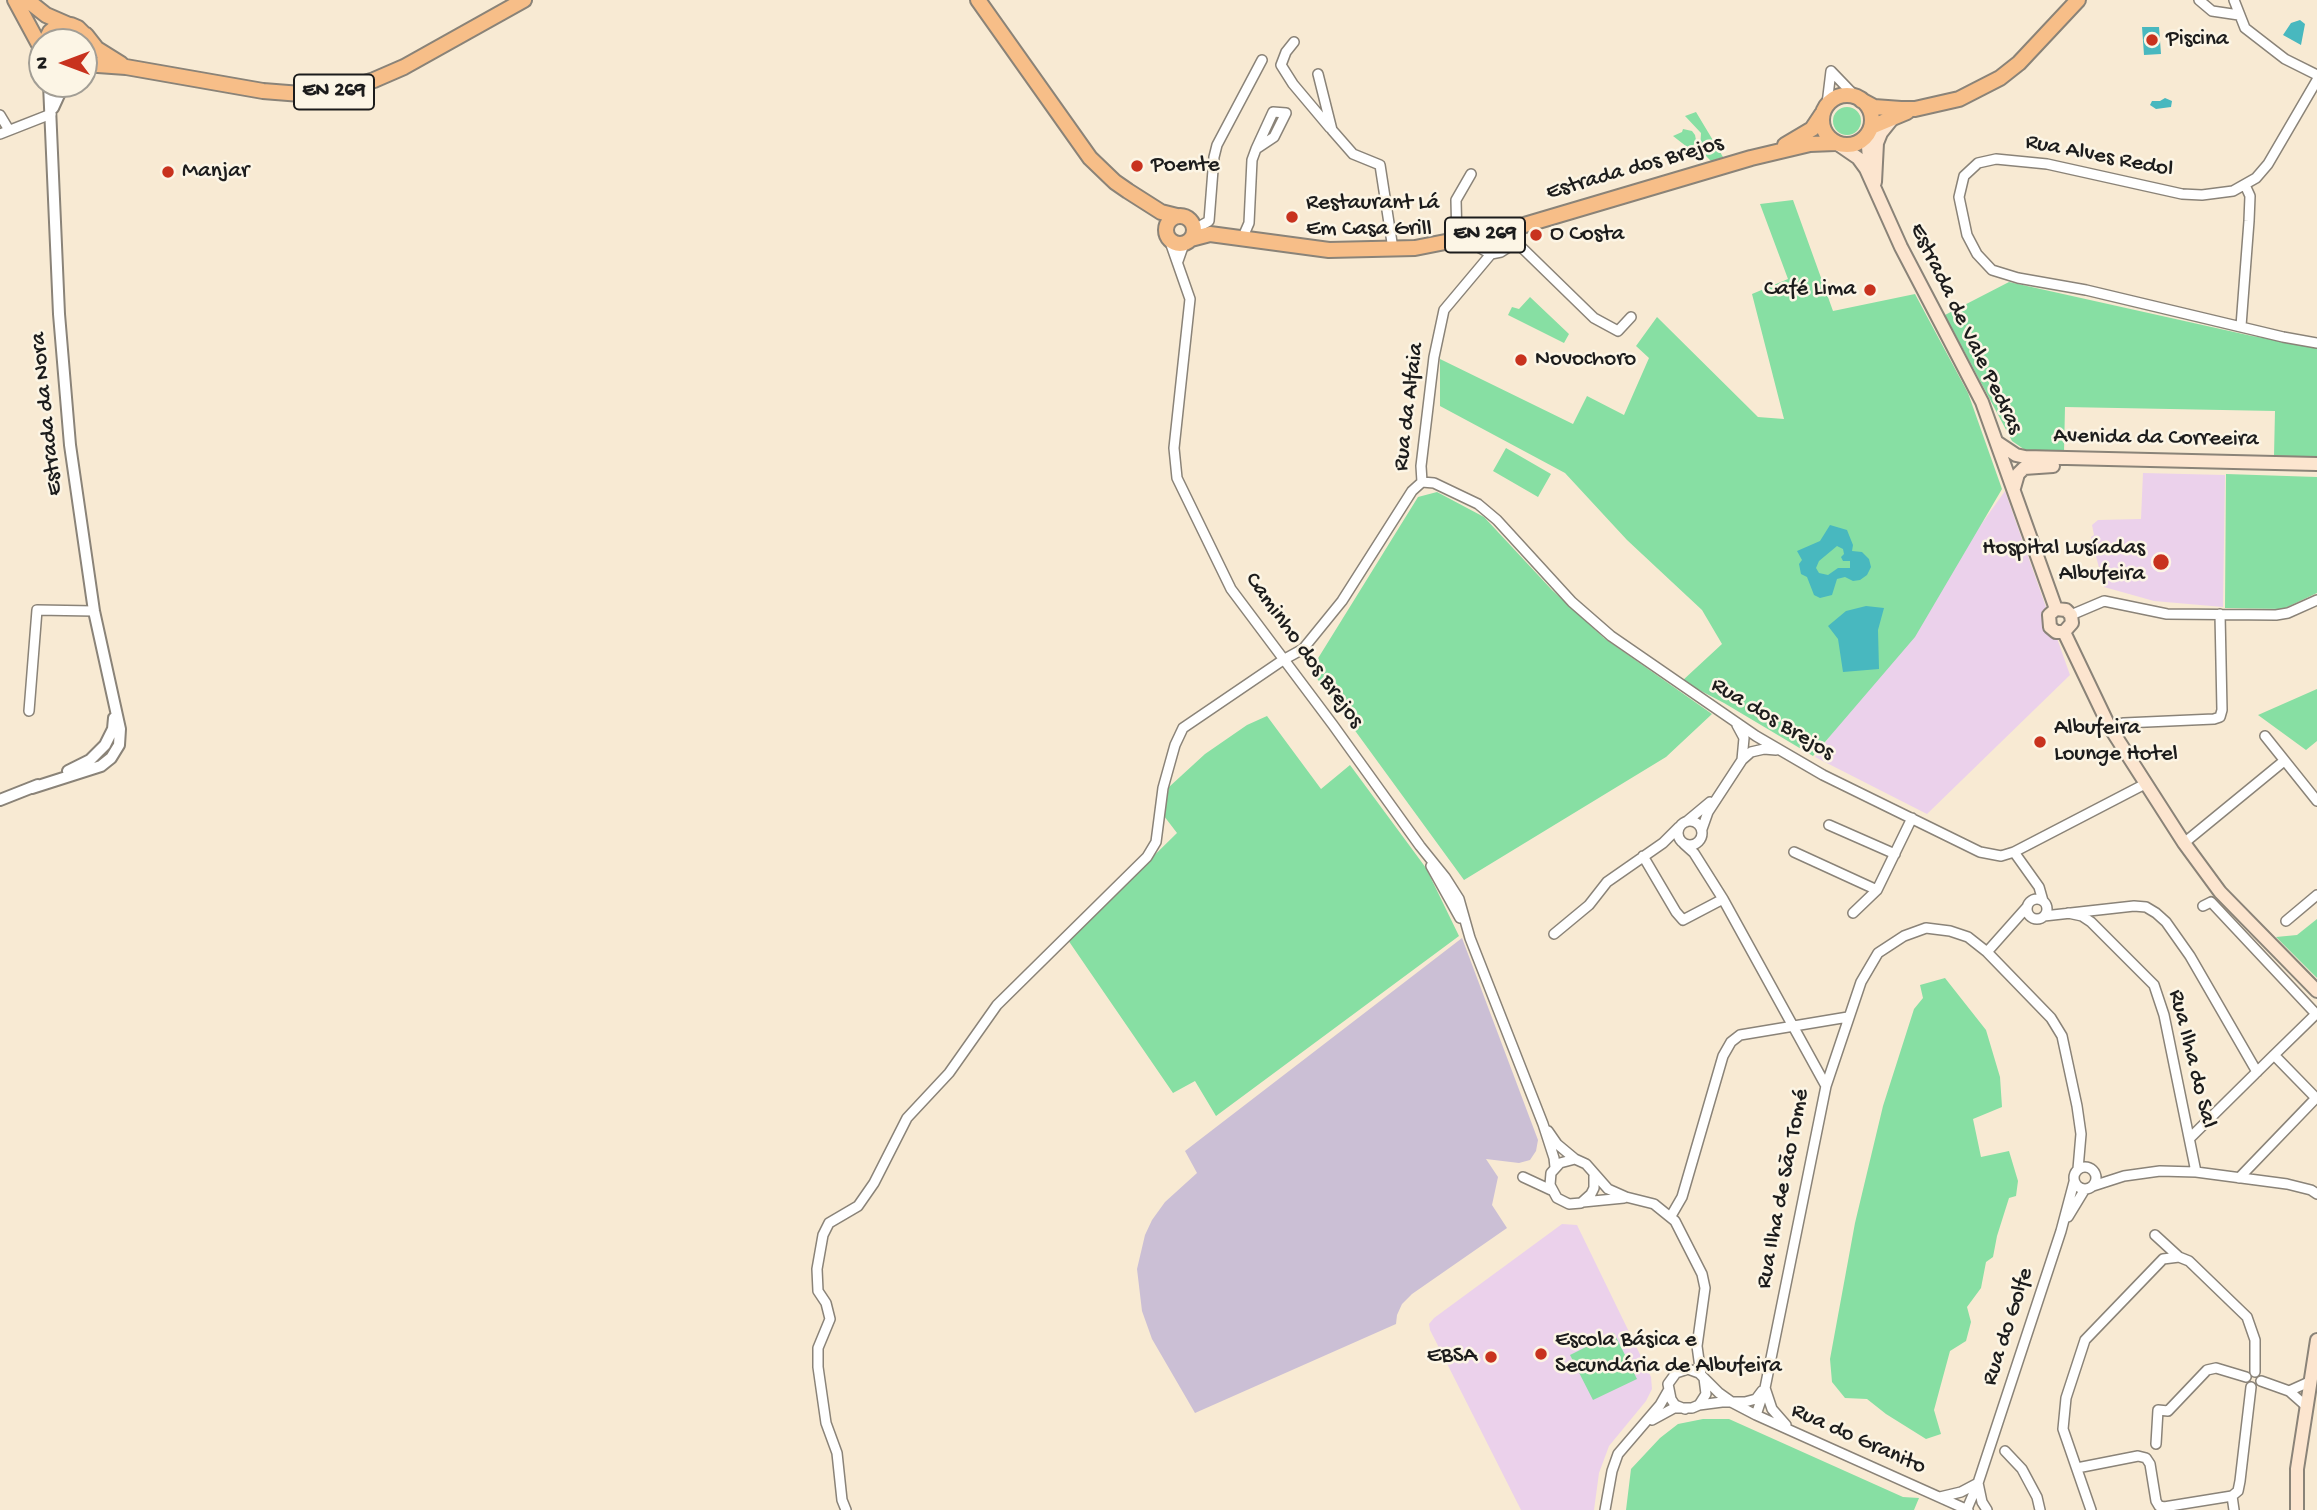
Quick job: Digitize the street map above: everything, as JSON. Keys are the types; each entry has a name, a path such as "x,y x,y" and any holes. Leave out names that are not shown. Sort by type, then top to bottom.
{"main road":[{"path":"15,0 30,28"},
{"name":"EN 269","path":"27,0 46,15 75,28"},
{"name":"EN 269","path":"98,64 263,90 301,94 336,92 404,67 524,0"},
{"name":"EN 269","path":"978,0 1090,158 1115,182 1161,212 1241,239"},
{"name":"EN 269","path":"1837,144 1859,143 1869,131 1894,118 1915,109 1959,99 2000,78 2035,49 2077,0"},
{"name":"EN 269","path":"98,49 125,67"},
{"name":"EN 269","path":"1825,108 1844,96 1858,98 1874,107 1915,109"},
{"path":"1858,98 1871,113 1869,131"},
{"path":"1825,108 1824,130 1837,144"},
{"name":"Estrada dos Brejos","path":"1241,239 1329,250 1393,249 1477,237 1513,235 1751,158 1796,140 1812,129 1825,108"},
{"path":"1875,186 1877,144 1881,133 1894,118"},
{"name":"Estrada de Vale Pedras","path":"1869,131 1870,168 1875,186"},
{"name":"Estrada dos Brejos","path":"1751,158 1822,142 1837,144"},
{"name":"Estrada de Vale Pedras","path":"1837,144 1858,158 1867,169 1901,247 1982,402 2056,609"},
{"name":"EN 269","path":"1128,191 1157,217 1168,237 1179,244 1210,234 1241,239"},
{"path":"1168,237 1167,224 1189,220 1194,228 1188,242"},
{"name":"Avenida da Correeira","path":"1998,443 2016,455 2025,457 2317,464"},
{"name":"Avenida da Correeira","path":"2014,488 2018,474 2024,468 2038,466 2317,471"},
{"path":"2056,609 2063,609 2071,615 2070,627 2064,632 2056,632 2050,627 2049,615 2056,609"},
{"path":"2064,632 2109,726 2184,843 2220,891 2317,991"},
{"path":"2297,1510 2297,1469 2317,1340"}],"street":[{"path":"2199,0 2212,11 2239,15"},
{"path":"2234,0 2245,28 2272,51 2317,78 2268,164 2256,178 2245,185 2250,196 2241,327"},
{"path":"1294,42 1281,65 1285,73 1353,154 1380,165 1393,249"},
{"path":"1189,220 1209,221 1217,145 1262,60"},
{"path":"1825,108 1831,71 1858,98"},
{"path":"1318,74 1332,130"},
{"name":"Estrada da Nora","path":"0,800 90,760 105,745 113,729 115,708 94,611 81,530 66,399 59,314 50,98"},
{"path":"0,115 4,132 51,114 58,98"},
{"path":"1241,239 1249,223 1252,160 1256,149"},
{"name":"Rua Alves Redol","path":"2245,185 2233,191 2182,194 2047,164 1996,159 1978,163 1964,176 1959,197 1967,235 1977,254 1992,270 2018,278 2086,290 2317,343"},
{"path":"1457,241 1456,200 1471,174"},
{"path":"1477,237 1480,248 1491,254 1502,253 1513,235 1594,318 1618,331 1631,317"},
{"path":"1168,237 1178,261"},
{"path":"1178,261 1188,242"},
{"name":"Rua da Alfaia","path":"846,1510 842,1500 837,1452 826,1423 818,1367 818,1348 830,1319 826,1303 818,1291 817,1269 823,1235 829,1223 858,1206 874,1183 906,1118 949,1073 997,1005 1147,857 1156,842 1163,788 1175,745 1183,728 1303,649 1342,601 1412,491 1422,482 1434,357 1444,310 1491,254"},
{"name":"Caminho dos Brejos","path":"1178,261 1190,299 1174,448 1177,478 1231,589 1420,846 1470,938 1543,1124 1555,1158 1553,1170"},
{"name":"Rua dos Brejos","path":"1422,482 1434,483 1478,504 1572,602 1611,636 1756,736 1823,775 1980,852 2001,856 2014,852 2145,784"},
{"path":"2071,615 2104,601 2167,614 2220,614 2288,613 2317,600"},
{"path":"29,711 37,610 94,611"},
{"path":"2109,726 2220,717 2220,614"},
{"path":"1734,721 1741,730 1748,750"},
{"path":"1684,844 1695,845 1708,813 1748,750 1749,741 1756,736"},
{"path":"2265,736 2317,801"},
{"path":"1748,750 1781,750"},
{"path":"2184,843 2284,761"},
{"path":"1554,934 1589,905 1607,882 1663,843 1724,789"},
{"path":"1853,913 1877,890 1912,818"},
{"path":"1683,825 1694,822 1701,834"},
{"name":"Rua Ilha de São Tomé","path":"1683,825 1678,837 1694,853 1723,899 1826,1086 1765,1388 1756,1415"},
{"path":"1829,825 1895,854"},
{"name":"Rua Ilha de São Tomé","path":"1701,834 1706,872"},
{"path":"1794,852 1877,890"},
{"path":"2014,852 2039,887 2042,911"},
{"path":"1643,856 1676,912 1684,920 1723,899"},
{"path":"1987,952 2012,925 2039,887"},
{"path":"2286,921 2317,895"},
{"name":"Rua Ilha do Sal","path":"2028,904 2038,898 2042,911 2082,916 2094,924 2154,985 2164,1015 2196,1172"},
{"path":"2190,1138 2316,1014 2211,902 2203,906"},
{"path":"2028,904 2029,915 2042,911"},
{"path":"2068,913 2146,907 2166,922 2190,956 2257,1072"},
{"path":"2094,924 2093,917 2097,910"},
{"path":"2012,925 2042,911"},
{"path":"1826,1086 1861,982 1878,953 1904,936 1926,928 1968,937 1987,952 2051,1018 2062,1036 2075,1094 2086,1168 2096,1180 2061,1231"},
{"path":"1671,1216 1682,1197 1723,1056 1731,1042 1740,1035 1848,1017"},
{"path":"2239,1178 2317,1098 2274,1055"},
{"path":"1543,1124 1557,1144 1575,1159 1586,1164 1608,1189 1654,1204 1671,1216 1702,1274 1705,1300 1697,1346 1706,1394 1699,1405"},
{"path":"1575,1159 1560,1163 1553,1170 1523,1177 1551,1190 1563,1202 1574,1204 1626,1197"},
{"path":"2086,1168 2124,1176"},
{"name":"Rua do Golfe","path":"1967,1510 2061,1231 2074,1175 2086,1168"},
{"path":"1551,1190 1553,1170"},
{"path":"2074,1182 2079,1187 2089,1187 2124,1176 2160,1171 2196,1172 2315,1191"},
{"path":"1581,1203 1591,1194 1595,1181 1593,1174"},
{"path":"2155,1234 2179,1257 2189,1261 2247,1317 2255,1340 2255,1372"},
{"path":"2091,1510 2063,1429 2066,1398 2085,1340 2162,1259 2179,1257"},
{"path":"1605,1510 1618,1454 1660,1405 1668,1391 1671,1378 1683,1370 1697,1346"},
{"path":"2156,1444 2158,1410 2168,1411 2207,1370 2216,1368 2246,1377"},
{"path":"1683,1370 1695,1371 1702,1377"},
{"path":"2246,1377 2255,1372 2261,1381"},
{"name":"Rua do Granito","path":"1702,1377 1733,1403 1756,1415 1967,1510"},
{"path":"2246,1377 2251,1387"},
{"path":"2251,1387 2257,1386 2261,1381"},
{"path":"2261,1381 2289,1391 2306,1406"},
{"path":"2289,1391 2309,1382"},
{"path":"2234,1510 2251,1387"},
{"path":"1636,1431 1674,1408 1685,1409 1756,1399 1765,1388"},
{"path":"1765,1388 1772,1409 1790,1430"},
{"path":"1668,1391 1675,1405 1685,1409"},
{"path":"2005,1451 2022,1469 2037,1497 2040,1510"},
{"path":"2077,1468 2138,1456 2146,1458 2150,1464 2156,1501 2159,1506 2164,1507 2201,1506 2235,1493"},
{"path":"1940,1497 1961,1492 1978,1483 1982,1502 1987,1510"}],"shaded area":[{"name":"Hospital Lusíadas Albufeira","path":"2143,473 2225,475 2223,607 2154,601 2104,587 2091,537 2094,535 2092,525 2098,520 2141,519"},
{"path":"2005,491 2070,675 1927,814 1815,757"},
{"path":"1462,938 1538,1140 1536,1151 1530,1160 1519,1163 1486,1159 1498,1177 1492,1205 1507,1228 1412,1294 1402,1304 1396,1324 1195,1413 1152,1339 1142,1311 1137,1269 1145,1235 1152,1220 1165,1202 1197,1173 1185,1151"},
{"name":"Escola Básica e Secundária de Albufeira","path":"1562,1224 1577,1225 1651,1377 1652,1389 1646,1401 1609,1446 1599,1473 1594,1510 1521,1510 1429,1324"}],"green space":[{"path":"1847,107 1857,111 1861,121 1857,131 1847,135 1837,131 1833,121 1837,111"},
{"path":"1696,112 1723,157 1711,161 1700,150 1701,133 1685,116"},
{"path":"1683,129 1692,131 1695,135 1696,140 1691,150 1673,136"},
{"path":"1793,200 1833,311 1915,294 1968,393 2002,489 1915,637 1813,756 1682,681 1722,644 1702,610 1627,540 1565,473 1440,406 1440,359 1573,424 1587,396 1624,415 1649,358 1636,346 1657,317 1758,417 1784,419 1752,294 1788,279 1760,204"},
{"path":"2009,282 2252,336 2317,347 2317,458 2274,456 2275,411 2065,407 2064,452 2028,452 2012,441 1945,315"},
{"path":"1530,297 1569,334 1564,343 1508,315 1512,307 1519,309"},
{"path":"1506,448 1551,474 1538,497 1493,471"},
{"path":"2226,474 2317,477 2317,593 2283,609 2225,608"},
{"path":"1437,492 1484,517 1552,590 1604,638 1712,714 1666,757 1464,880 1313,673 1312,668 1418,497"},
{"path":"2317,689 2317,741 2306,750 2258,715"},
{"path":"1267,716 1321,789 1350,765 1426,868 1459,936 1216,1116 1195,1081 1173,1093 1068,940 1177,833 1164,816 1169,787 1205,754 1247,725"},
{"path":"2317,919 2317,978 2276,937 2297,935"},
{"path":"1945,978 1986,1030 2000,1077 2002,1107 1973,1119 1981,1157 2009,1151 2018,1181 2016,1196 2009,1198 1993,1257 1986,1262 1981,1288 1967,1307 1971,1322 1966,1341 1950,1351 1934,1410 1941,1434 1926,1439 1867,1399 1845,1398 1832,1382 1830,1359 1855,1223 1883,1106 1914,1009 1923,998 1920,985"},
{"path":"1614,1333 1637,1379 1593,1400 1570,1355"},
{"path":"1703,1419 1729,1419 1903,1497 1919,1498 1914,1510 1626,1510 1631,1469 1660,1438 1678,1424"}],"water":[{"path":"2300,20 2305,24 2301,45 2283,35 2291,23"},
{"name":"Piscina","path":"2142,27 2159,27 2161,54 2144,55"},
{"path":"2165,98 2172,101 2171,107 2156,109 2150,105 2152,101"},
{"path":"1830,525 1847,530 1853,545 1852,551 1862,552 1869,559 1871,567 1867,575 1853,581 1845,577 1837,579 1832,595 1820,598 1814,595 1807,577 1801,574 1799,564 1802,560 1797,551 1820,541","holes":["1837,546 1843,549 1844,554 1841,557 1843,561 1850,561 1850,568 1838,568 1828,575 1819,573 1816,568 1819,561"]},
{"path":"1866,606 1884,608 1878,630 1879,669 1843,672 1838,639 1828,626 1846,611"}],"place":[{"name":"Piscina","path":"2152,40"},
{"name":"Poente","path":"1137,166"},
{"name":"Manjar","path":"168,172"},
{"name":"Restaurant Lá Em Casa Grill","path":"1292,217"},
{"name":"O Costa","path":"1536,235"},
{"name":"Café Lima","path":"1870,290"},
{"name":"Novochoro","path":"1521,360"},
{"name":"Hospital Lusíadas Albufeira","path":"2161,562"},
{"name":"Albufeira Lounge Hotel","path":"2040,742"},
{"name":"Escola Básica e Secundária de Albufeira","path":"1541,1354"},
{"name":"EBSA","path":"1491,1357"}]}
